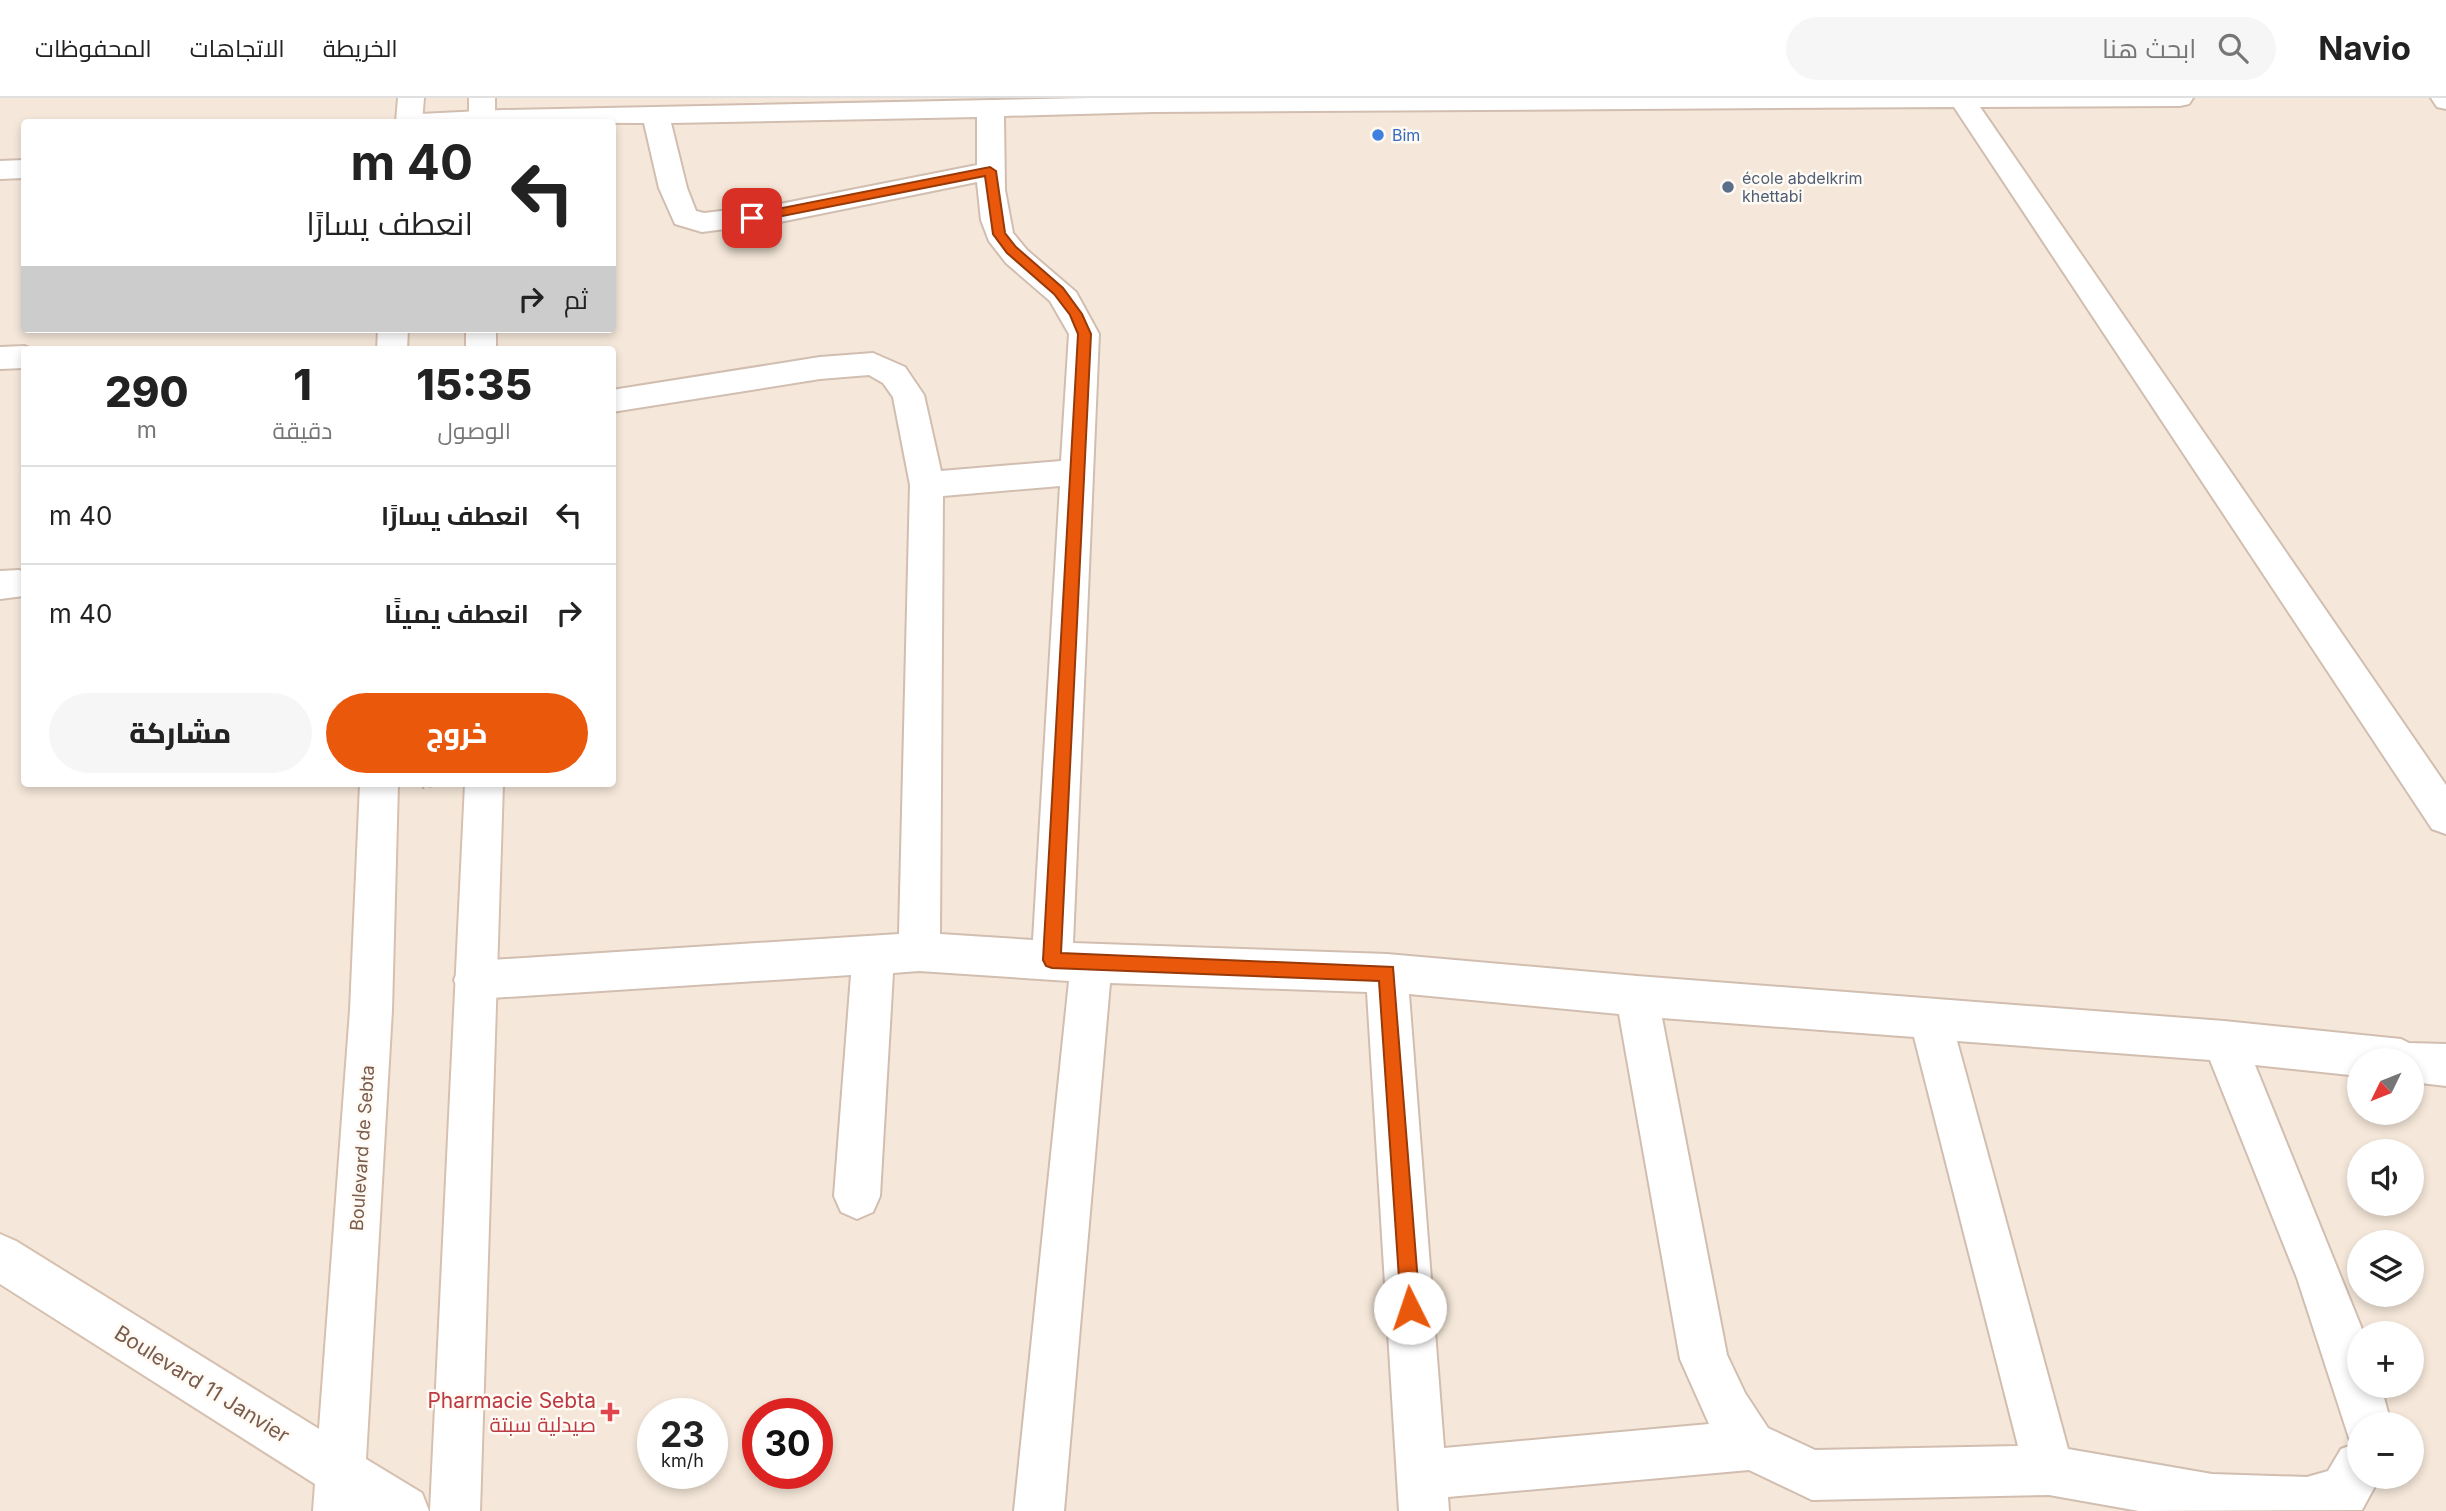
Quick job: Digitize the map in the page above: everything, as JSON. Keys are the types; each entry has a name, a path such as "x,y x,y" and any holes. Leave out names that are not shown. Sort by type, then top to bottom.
{"street":[{"path":"410,114 656,115 715,105 991,110 1153,101 2180,98"},
{"path":"1948,99 2446,817"},
{"path":"991,110 990,171 999,234 1012,250 1058,291 1076,314 1084,334 1079,472 1071,962 1039,1511"},
{"path":"656,115 680,208 685,217 702,223 780,214 990,171"},
{"path":"0,170 21,169"},
{"path":"0,358 21,357"},
{"path":"616,400 820,368 873,364 894,375 908,395 927,485 919,952"},
{"path":"927,485 1079,472"},
{"name":"Boulevard de Sebta","path":"340,1491 371,1010 379,787"},
{"path":"455,1511 484,787"},
{"path":"475,980 919,952 1071,962 1387,973 1637,996 2224,1041 2347,1054"},
{"path":"857,1196 873,956"},
{"path":"1387,973 1423,1493 1751,1445"},
{"path":"1637,996 1704,1359 1728,1410 1751,1445 1812,1475 2049,1470 2212,1499 2307,1502 2344,1492 2347,1487"},
{"path":"1930,1018 2049,1470"},
{"path":"2224,1041 2320,1278 2349,1359 2364,1412"},
{"path":"2424,1063 2446,1065"},
{"name":"Boulevard 11 Janvier","path":"0,1257 340,1491 404,1511"}],"shaded area":[{"path":"0,98 2446,98 2446,1511 0,1511"}],"place":[{"name":"Bim","path":"1378,135"},
{"name":"école abdelkrim khettabi","path":"1728,187"},
{"name":"Pharmacie Sebta صيدلية سبتة","path":"610,1412"}],"route":[{"path":"752,218 990,171 999,234 1030,268 1058,291 1076,314 1084,334 1085,358 1052,960 1387,973 1410,1308"}]}
